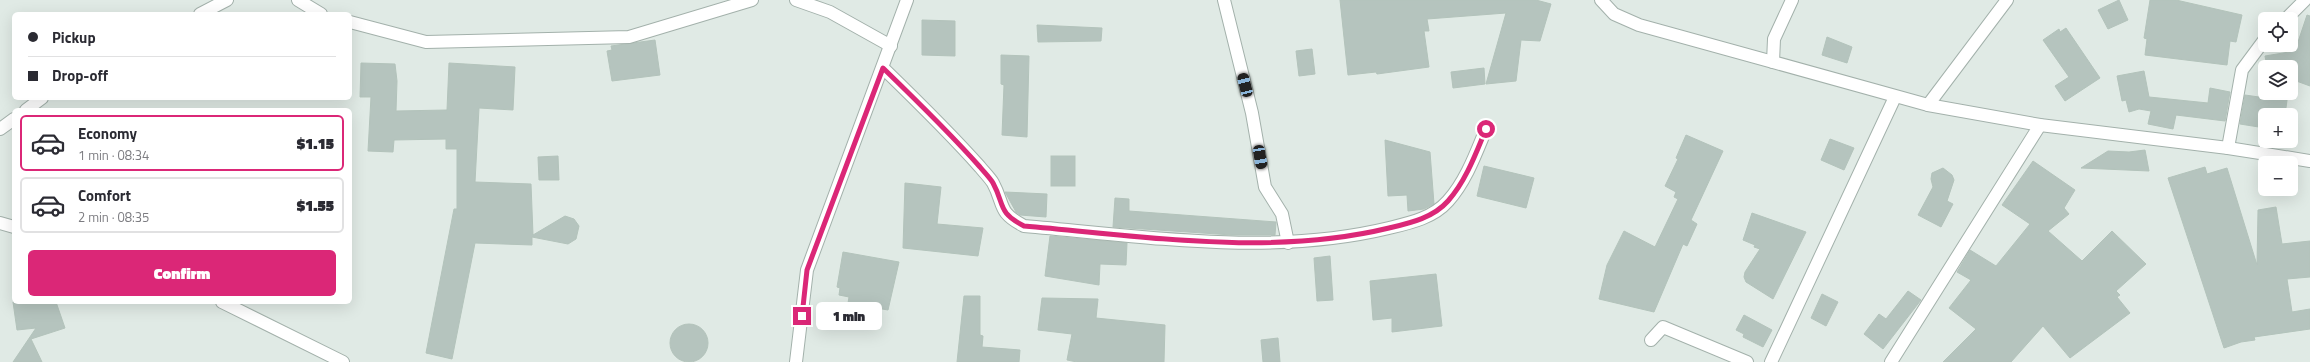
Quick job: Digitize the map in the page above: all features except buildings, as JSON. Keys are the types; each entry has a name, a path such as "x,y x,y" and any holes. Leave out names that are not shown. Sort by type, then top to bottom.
{"street":[{"path":"204,12 227,0"},
{"path":"298,0 318,12"},
{"path":"352,23 426,42 630,37 752,0"},
{"path":"796,0 830,12 891,46"},
{"path":"796,362 807,270 883,68 906,0"},
{"path":"1224,0 1252,113 1265,187 1282,214 1288,243"},
{"path":"1601,0 1614,14 1639,25 1928,105 2040,125 2228,148 2310,161"},
{"path":"1773,62 1774,39 1792,0"},
{"path":"1928,105 2007,0"},
{"path":"2293,12 2305,0"},
{"path":"2228,148 2242,70 2258,48"},
{"path":"883,68 924,107 980,167 993,184 1000,204 1009,218 1024,226 1233,244 1288,243 1359,236 1419,221 1448,202 1466,176 1486,129"},
{"path":"1772,362 1895,97"},
{"path":"29,108 39,100"},
{"path":"0,129 12,120"},
{"path":"1892,362 2040,125"},
{"path":"0,223 12,226"},
{"path":"226,304 343,362"},
{"path":"1651,340 1662,326 1747,362"}],"route":[{"path":"802,316 807,270 883,68 924,107 980,167 993,184 1000,204 1009,218 1024,226 1233,244 1288,243 1359,236 1419,221 1448,202 1466,176 1486,129"}]}
